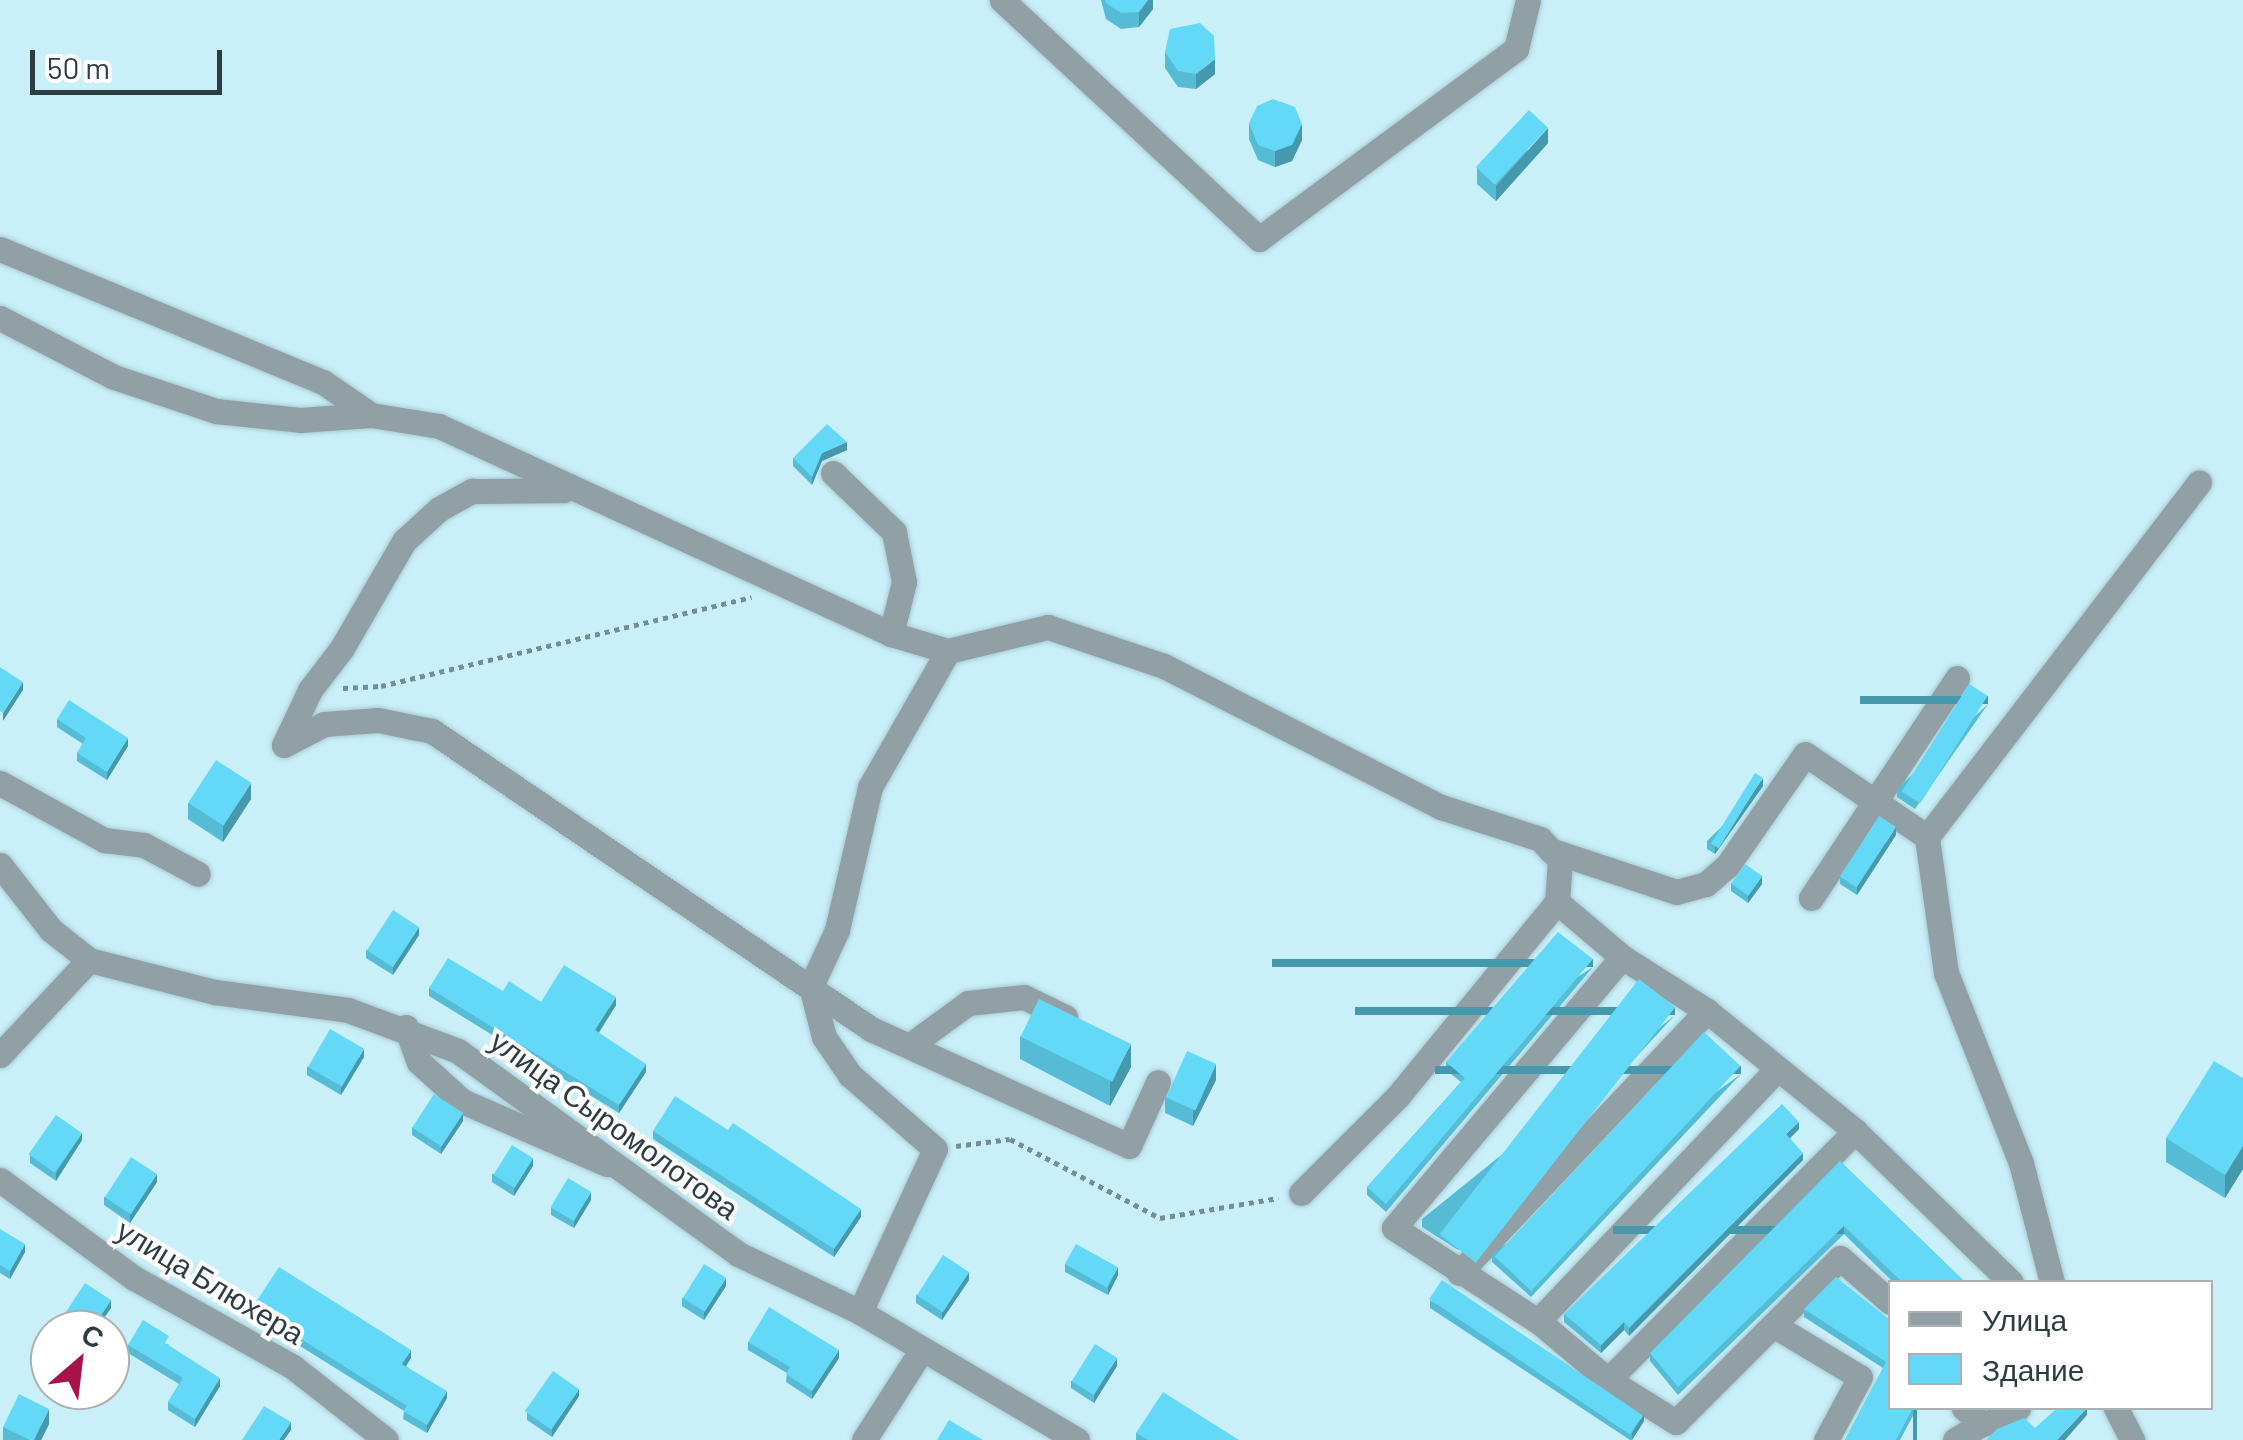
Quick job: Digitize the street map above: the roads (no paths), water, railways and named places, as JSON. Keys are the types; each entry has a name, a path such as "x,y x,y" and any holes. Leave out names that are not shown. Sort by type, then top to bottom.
{"street":[{"path":"1002,0 1259,239 1516,49 1528,0"},
{"path":"0,248 323,382 372,415"},
{"path":"0,318 114,377 216,411 300,420 372,415 439,426 778,587 892,634 948,651 1048,627 1164,666 1441,807 1540,839 1560,860 1557,902 1398,1096 1301,1194"},
{"path":"833,473 894,532 904,582 892,634"},
{"path":"2051,1280 2021,1162 1946,973 1927,836 2199,482"},
{"path":"571,490 472,491 439,509 404,541 310,690 284,745 324,724 378,720 432,731 870,1028 1129,1146 1158,1082"},
{"path":"860,1312 936,1149 850,1075 824,1037 812,986 837,930 870,787 948,651"},
{"path":"1811,898 1957,678"},
{"path":"1550,850 1676,892 1706,884 1727,866 1805,754 1927,836"},
{"path":"0,782 104,840 144,845 198,874"},
{"name":"улица Сыромолотова","path":"0,865 52,930 88,960 214,992 348,1010 406,1027 493,1072 738,1254 860,1312 1057,1433 1077,1440"},
{"path":"1557,902 1622,957 1708,1012 1855,1131 2009,1280"},
{"path":"1622,957 1394,1228 1538,1321 1608,1380 1676,1422 1840,1258 1888,1300"},
{"path":"0,1055 88,960"},
{"path":"909,1046 968,1003 1024,997 1094,1031"},
{"path":"1459,1273 1708,1012"},
{"path":"406,1027 420,1062 462,1101 631,1172"},
{"path":"1538,1321 1778,1068"},
{"path":"1608,1380 1855,1131"},
{"name":"улица Блюхера","path":"0,1180 134,1278 293,1367 386,1440"},
{"path":"1772,1325 1860,1377 1826,1440"},
{"path":"864,1440 921,1350"},
{"path":"1955,1440 1973,1416 2010,1417 2016,1410"},
{"path":"2117,1410 2132,1440"}]}
